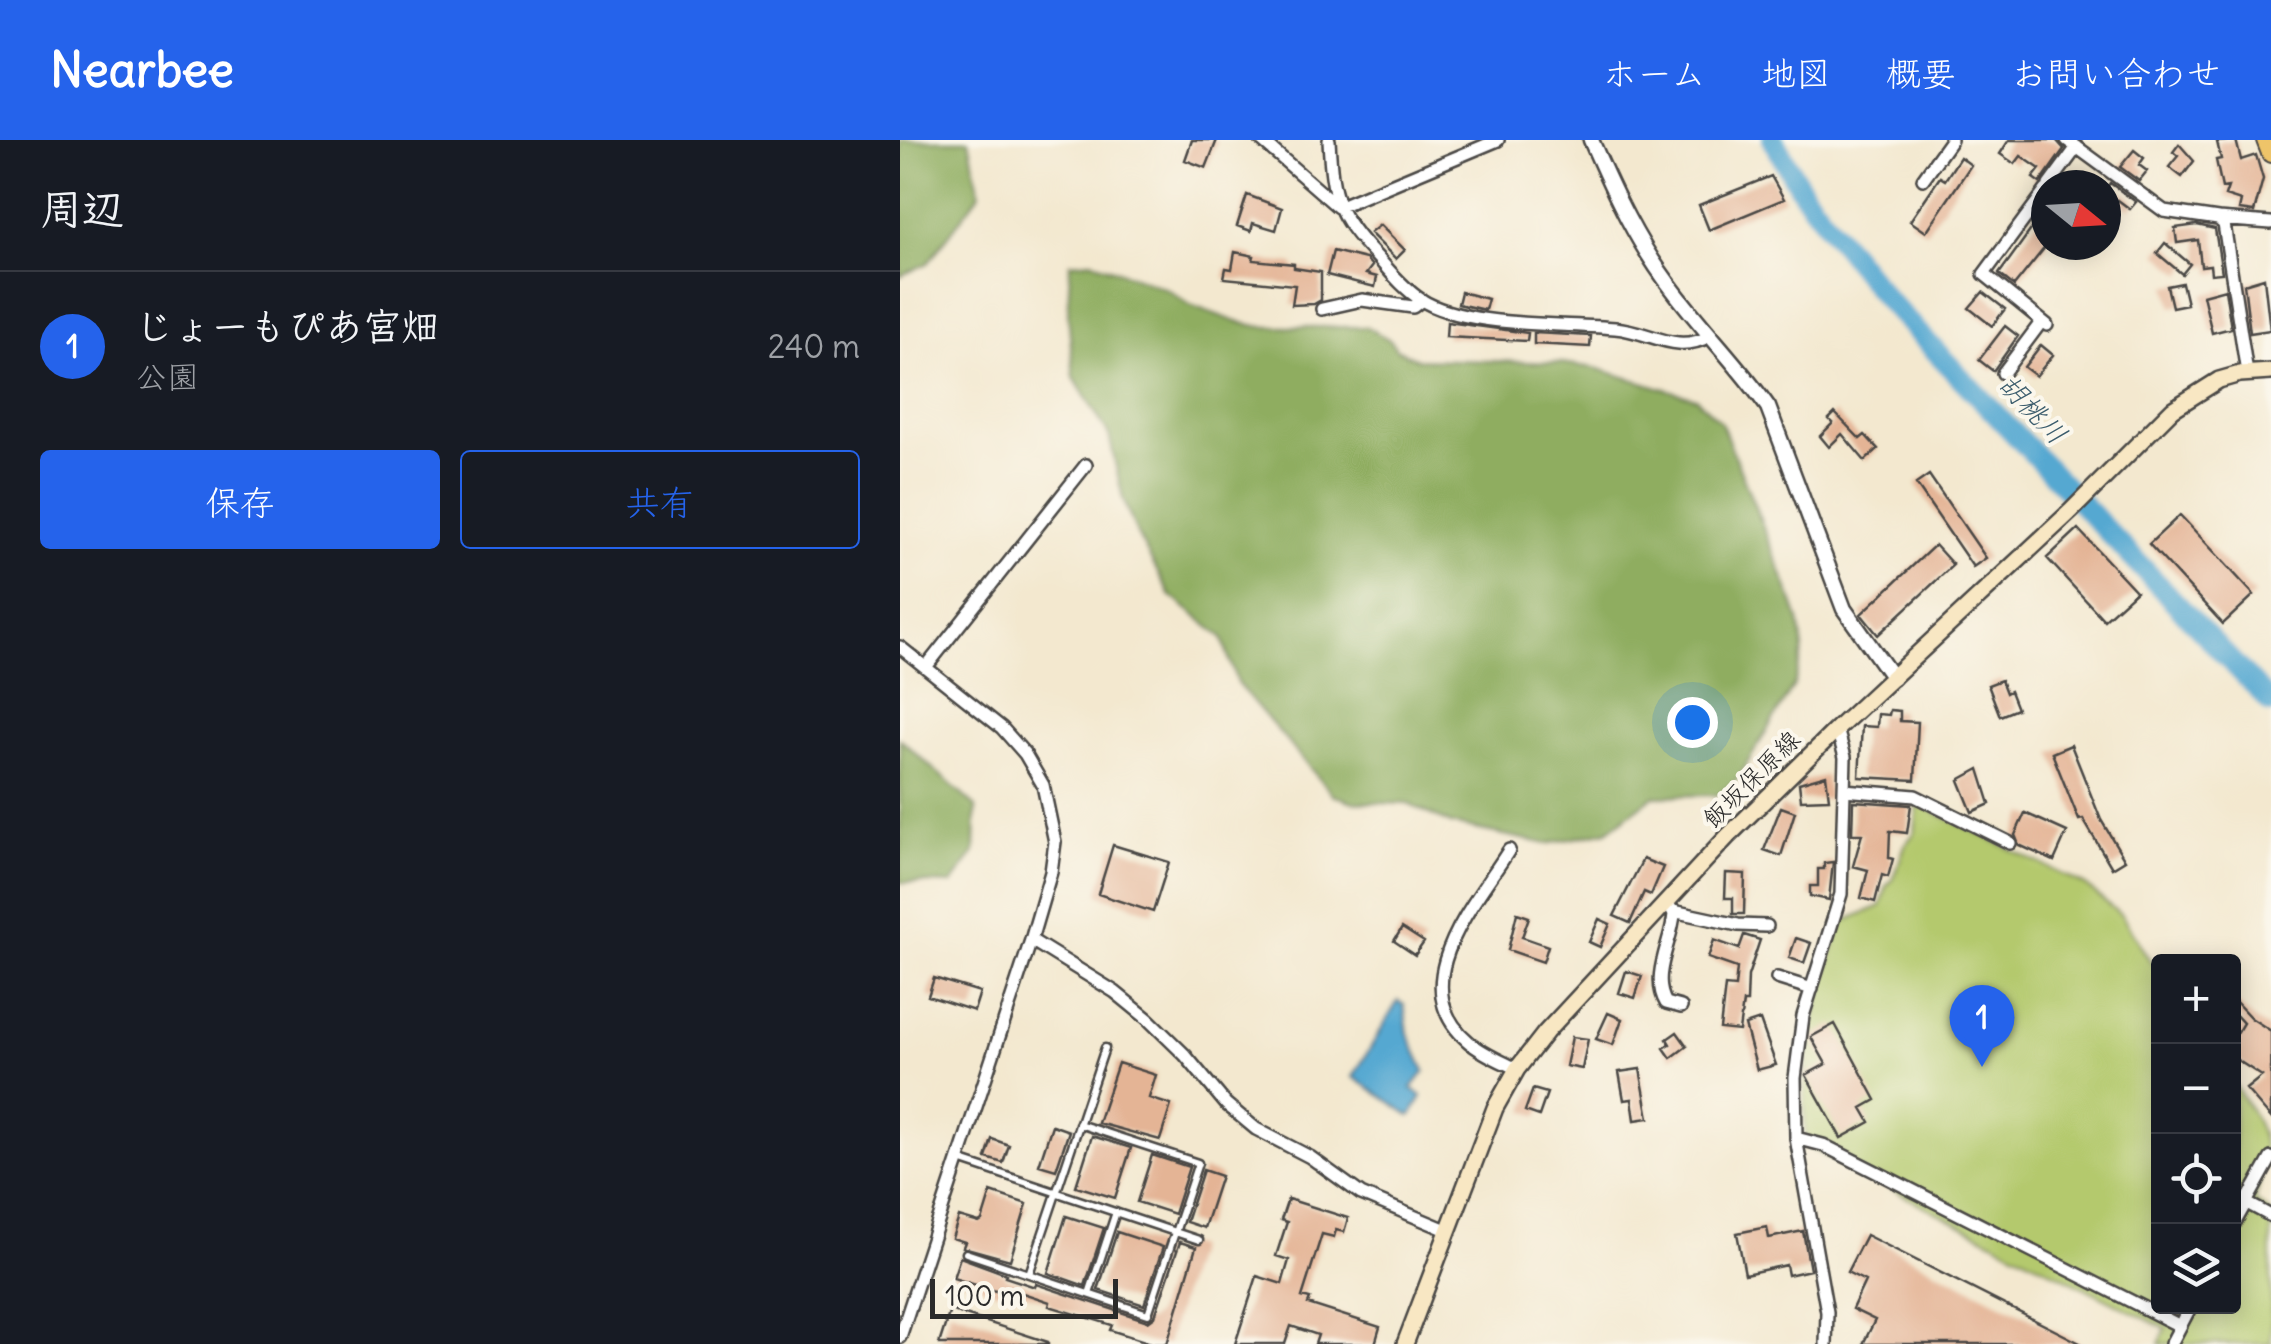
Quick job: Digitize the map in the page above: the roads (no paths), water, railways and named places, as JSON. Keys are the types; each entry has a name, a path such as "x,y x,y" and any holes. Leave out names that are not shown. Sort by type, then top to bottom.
{"main road":[{"path":"2266,140 2271,153"},
{"name":"飯坂保原線","path":"1405,1344 1495,1108 1517,1069 1546,1032 1837,729 2070,512 2183,400 2212,383 2248,373 2271,372"}],"street":[{"path":"1261,140 1338,208 1363,243 1422,300 1441,309 1493,320 1626,329 1684,345 1710,336"},
{"path":"1329,140 1338,208"},
{"path":"1338,208 1498,140"},
{"path":"1591,140 1621,209 1643,246 1675,293 1752,382 1768,407 1844,610 1893,678"},
{"path":"1923,180 1952,140"},
{"path":"2057,170 2072,144 2164,211 2271,224"},
{"path":"2003,373 2044,323 1984,274 2031,210"},
{"path":"2218,219 2224,224 2248,373"},
{"path":"1322,309 1362,300 1413,308 1422,300"},
{"path":"926,668 1086,465"},
{"path":"900,648 1002,728 1025,754 1043,785 1055,842 1051,872 1031,940 900,1337"},
{"path":"1826,1344 1827,1312 1796,1138 1796,1058 1803,1016 1841,894 1846,756 1837,729"},
{"path":"1844,790 1915,796 2010,843"},
{"path":"1509,850 1450,944 1442,964 1440,985 1448,1014 1465,1039 1517,1069"},
{"path":"1681,1006 1666,1003 1661,992 1662,968 1673,924 1670,906 1738,925 1766,926"},
{"path":"1031,940 1114,992 1148,1019 1185,1054 1226,1104 1256,1129 1310,1157 1362,1194 1449,1230"},
{"path":"1777,978 1812,989"},
{"path":"1796,1138 1823,1146 2180,1326"},
{"path":"2241,1210 2271,1158"},
{"path":"2245,1202 2271,1216"},
{"path":"2171,1344 2186,1314"}],"lane":[{"path":"1029,1274 1104,1048"},
{"path":"966,1253 1148,1314 1198,1163 1079,1124"},
{"path":"958,1160 1199,1240"},
{"path":"1089,1294 1116,1212"}],"water":[{"path":"1398,1001 1404,1005 1408,1034 1425,1071 1412,1088 1422,1096 1411,1116 1353,1077"}],"waterway":[{"name":"胡桃川","path":"1773,140 1803,193 1885,298 2271,703"}],"place":[{"name":"じょーもぴあ宮畑","path":"1982,1067"}]}
